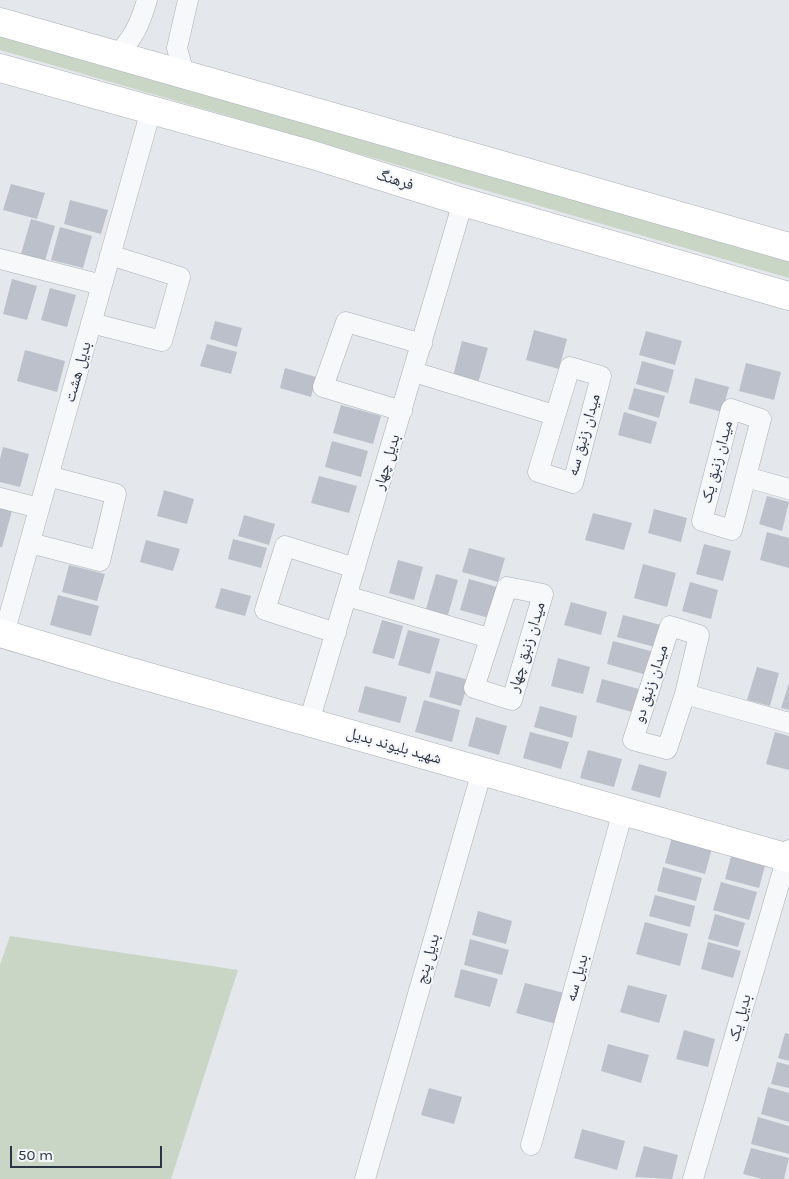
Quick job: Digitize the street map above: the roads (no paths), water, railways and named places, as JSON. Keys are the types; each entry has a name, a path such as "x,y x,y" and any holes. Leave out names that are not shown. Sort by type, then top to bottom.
{"main road":[{"path":"0,22 789,247"},
{"name":"فرهنگ","path":"0,68 313,155 463,202 789,296"},
{"name":"شهید بلیوند بدیل","path":"2,634 623,811 788,855"}],"street":[{"path":"117,55 132,40 141,21 147,0"},
{"path":"184,74 177,48 188,0"},
{"name":"بدیل هشت","path":"2,634 30,543 151,110"},
{"name":"بدیل چهار","path":"309,722 463,202"},
{"path":"91,323 162,341 180,277 110,255"},
{"path":"0,259 102,285"},
{"path":"402,411 323,386 346,322 422,344"},
{"name":"میدان زنبق سه","path":"570,367 601,376 572,482 538,472 554,415 570,367"},
{"path":"414,372 554,415"},
{"name":"میدان زنبق یک","path":"731,409 761,419 746,477 732,530 702,521 731,409"},
{"path":"30,543 100,561 116,494 48,476"},
{"path":"746,477 789,489"},
{"path":"0,498 39,508"},
{"path":"336,633 264,610 285,546 355,568"},
{"name":"میدان زنبق چهار","path":"507,587 543,594 512,700 474,688 489,638 507,587"},
{"path":"347,596 489,638"},
{"name":"میدان زنبق دو","path":"670,626 699,635 685,694 667,749 633,740 670,626"},
{"path":"685,694 789,723"},
{"name":"بدیل پنج","path":"365,1179 482,771"},
{"name":"بدیل سه","path":"530,1145 623,811"},
{"name":"بدیل یک","path":"693,1179 788,855"}]}
